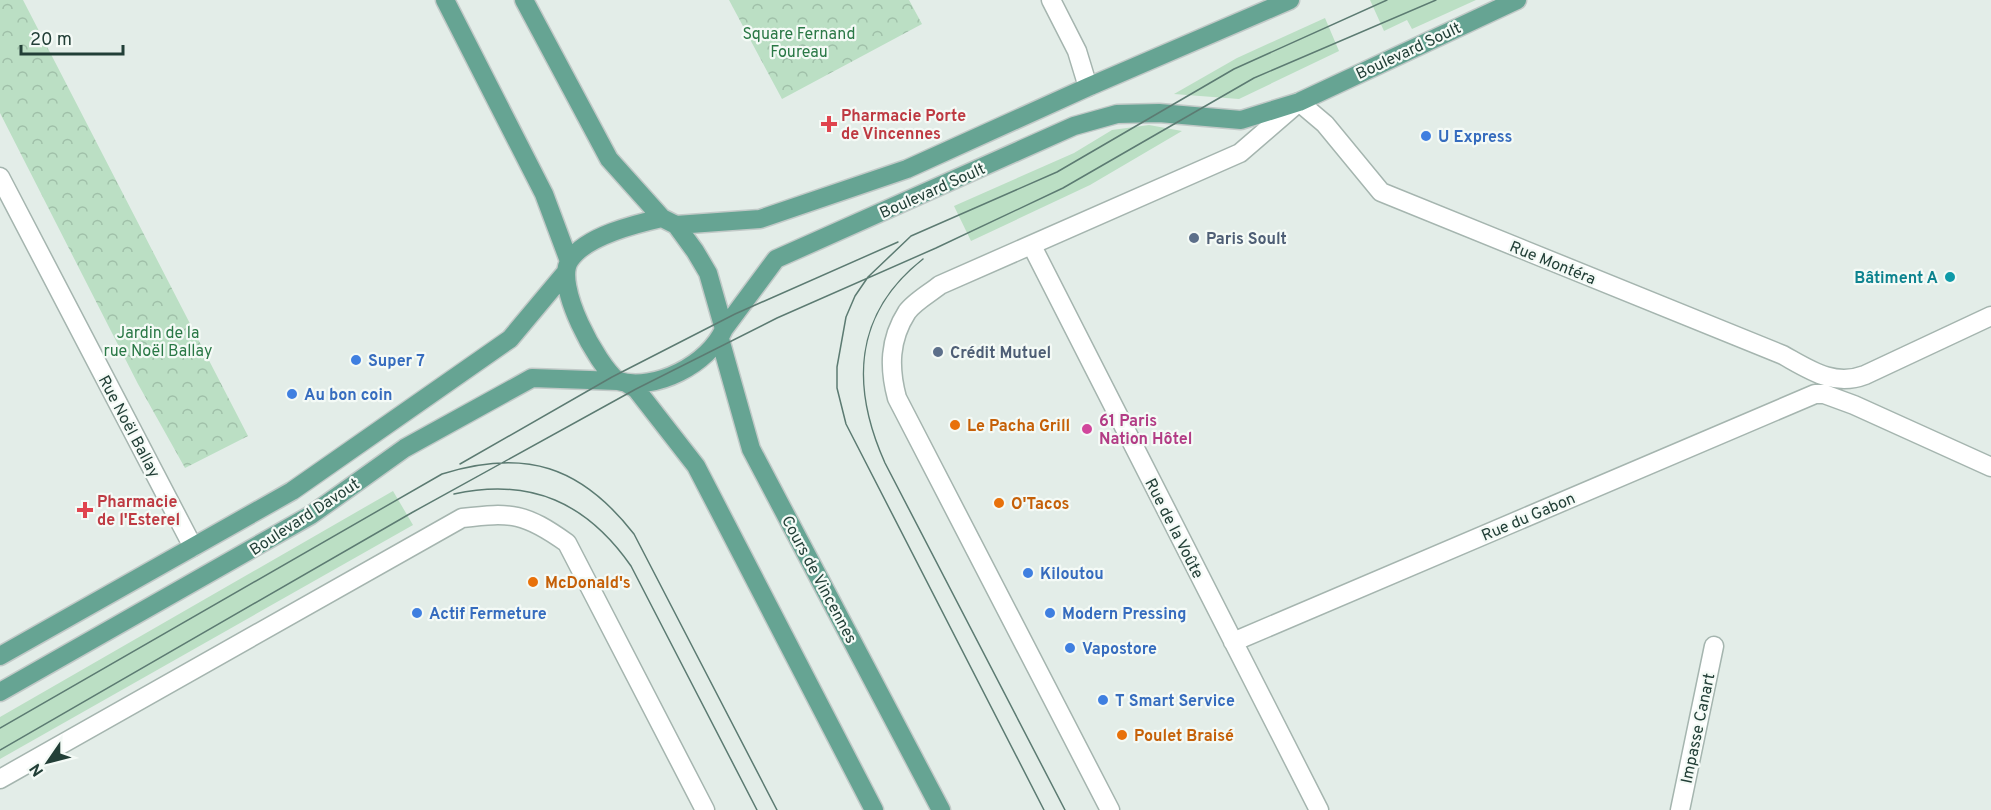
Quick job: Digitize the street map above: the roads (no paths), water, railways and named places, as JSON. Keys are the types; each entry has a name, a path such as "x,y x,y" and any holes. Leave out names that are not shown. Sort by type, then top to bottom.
{"main road":[{"path":"445,0 543,194 568,266 571,300 582,332 604,366 623,382 636,389 696,466 874,810"},
{"name":"Cours de Vincennes","path":"524,0 609,159 669,221 708,273 751,449 941,810"},
{"name":"Boulevard Soult","path":"568,266 583,248 606,235 635,224 760,219 907,169 1088,87 1290,0"},
{"name":"Boulevard Soult","path":"623,382 651,382 681,371 705,354 776,259 1074,126 1117,114 1159,113 1241,120 1299,102 1517,0"},
{"name":"Boulevard Davout","path":"0,656 292,491 510,339 568,266"},
{"name":"Boulevard Davout","path":"0,693 311,515 405,448 532,378 623,382"}],"street":[{"path":"1051,0 1077,51 1088,87"},
{"name":"Boulevard Soult","path":"1110,810 897,398 891,377 891,347 908,311 940,285 1240,153 1299,102"},
{"name":"Rue Montéra","path":"1299,102 1325,124 1381,192 1772,351 1830,387 1854,405 1991,467"},
{"name":"Rue Noël Ballay","path":"0,177 193,547"},
{"name":"Rue de la Voûte","path":"1032,246 1319,810"},
{"name":"Rue du Gabon","path":"1233,642 1830,387 1865,375 1991,316"},
{"path":"0,779 462,518 503,513 540,524 567,543 705,810"},
{"name":"Impasse Canart","path":"1680,810 1714,646"}],"tram line":[{"path":"1044,810 846,424 837,388 837,367 846,317 855,296 868,277 911,236 1057,172 1234,69 1387,0"},
{"path":"0,750 413,512 636,389 777,318 936,248 1063,188 1254,78 1436,0"},
{"path":"460,464 612,377 735,314 898,242"},
{"path":"923,259 900,280 883,303 871,328 865,353 864,380 867,407 874,435 885,463 1065,810"},
{"path":"0,728 442,474 472,466 500,463 525,464 549,469 572,478 593,492 634,534 777,810"},
{"path":"454,494 508,489 555,500 576,511 614,544 631,566 757,810"}],"place":[{"name":"Pharmacie Porte de Vincennes","path":"829,124"},
{"name":"U Express","path":"1426,136"},
{"name":"Paris Soult","path":"1194,238"},
{"name":"Bâtiment A","path":"1950,277"},
{"name":"Crédit Mutuel","path":"938,352"},
{"name":"Super 7","path":"356,360"},
{"name":"Au bon coin","path":"292,394"},
{"name":"Le Pacha Grill","path":"955,425"},
{"name":"61 Paris Nation Hôtel","path":"1087,429"},
{"name":"O'Tacos","path":"999,503"},
{"name":"Pharmacie de l'Esterel","path":"85,510"},
{"name":"Kiloutou","path":"1028,573"},
{"name":"McDonald's","path":"533,582"},
{"name":"Actif Fermeture","path":"417,613"},
{"name":"Modern Pressing","path":"1050,613"},
{"name":"Vapostore","path":"1070,648"},
{"name":"T Smart Service","path":"1103,700"},
{"name":"Poulet Braisé","path":"1122,735"}],"park label":[{"name":"Square Fernand Foureau","path":"799,42"},
{"name":"Jardin de la rue Noël Ballay","path":"158,341"}]}
